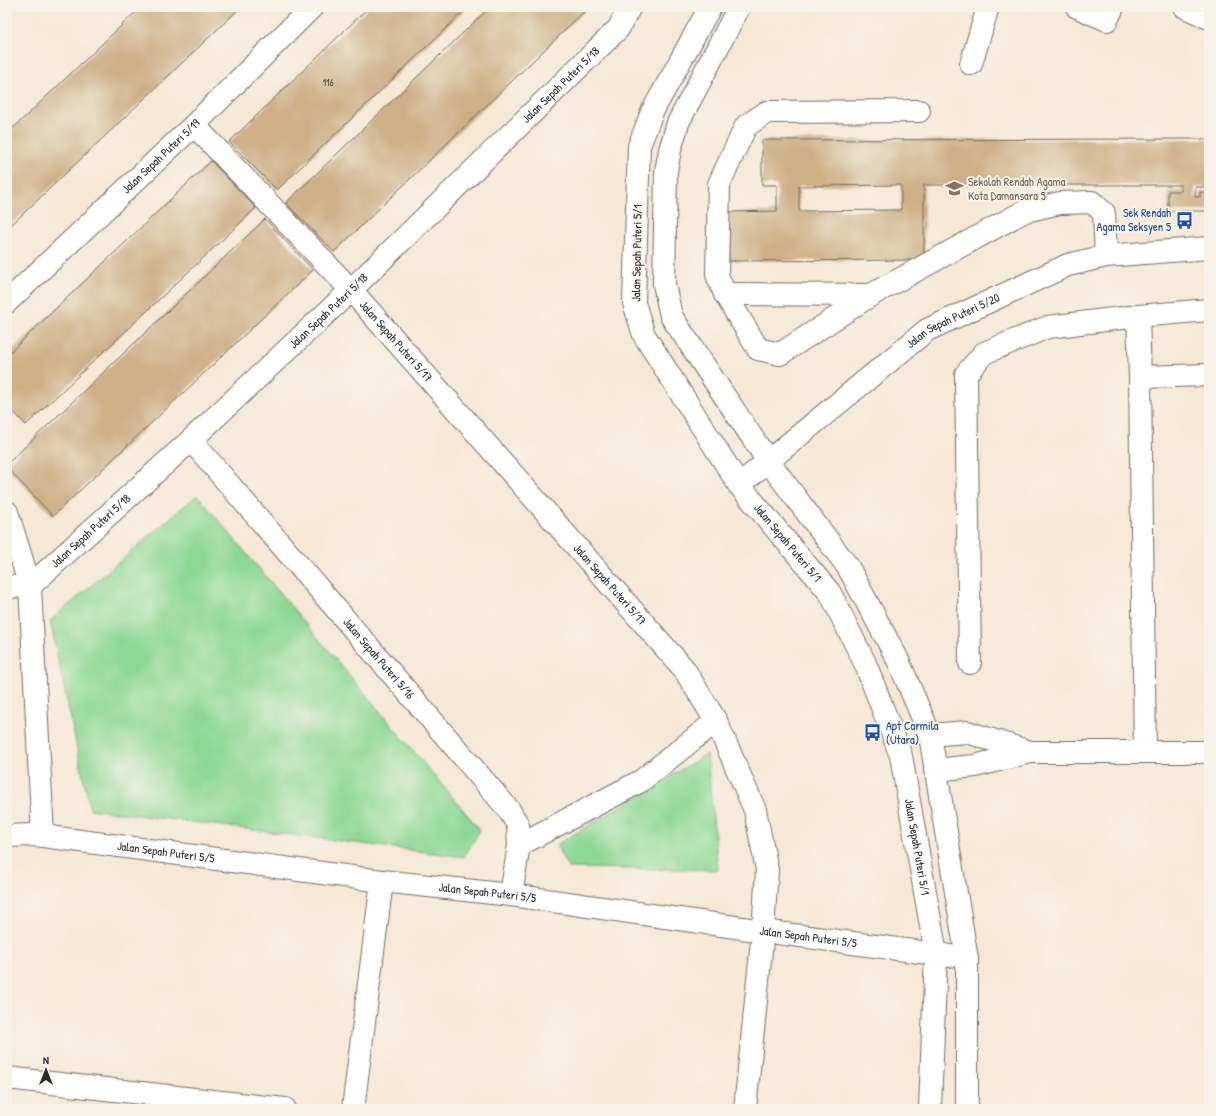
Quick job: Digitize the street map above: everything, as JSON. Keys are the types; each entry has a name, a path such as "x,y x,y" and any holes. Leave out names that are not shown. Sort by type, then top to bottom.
{"street":[{"name":"Jalan Sepah Puteri 5/19","path":"7,302 194,125 312,7"},
{"name":"Jalan Sepah Puteri 5/18","path":"30,586 191,440 350,290 618,29 630,7"},
{"name":"Jalan Sepah Puteri 5/1","path":"710,7 652,112 639,146 634,303 644,335 739,485 830,593 865,663 901,756 936,954 930,1109"},
{"path":"739,7 678,123 670,150 666,172 664,284 671,316 768,462 848,567 898,660 930,736 967,958 967,1109"},
{"path":"971,64 988,7"},
{"path":"1077,7 1107,20 1112,7"},
{"path":"1185,7 1209,18"},
{"path":"919,111 767,112 746,126 719,184 717,275 725,294 758,349 780,354 871,295 1025,212 1060,203 1092,202 1104,213 1106,256"},
{"name":"Jalan Sepah Puteri 5/17","path":"194,125 350,290 684,668 716,721 755,810 767,870 763,931 745,1109"},
{"name":"Jalan Sepah Puteri 5/20","path":"739,485 927,330 1068,265 1106,256 1209,248"},
{"path":"725,294 871,295"},
{"path":"970,663 966,374 984,353 1048,327 1138,316 1209,310"},
{"path":"1138,316 1145,752"},
{"path":"1140,377 1209,375"},
{"name":"Jalan Sepah Puteri 5/16","path":"191,440 509,810 518,825 519,845 511,895"},
{"path":"7,512 30,586 42,836"},
{"path":"7,587 30,586"},
{"path":"519,845 641,781 716,721"},
{"path":"930,736 967,732 1030,752"},
{"path":"935,770 974,766 1030,752 1209,752"},
{"name":"Jalan Sepah Puteri 5/5","path":"7,836 42,836 382,881 511,895 967,958"},
{"path":"353,1109 382,881"},
{"path":"7,1078 285,1109"}],"green space":[{"path":"197,495 480,830 464,857 90,809 50,621"},
{"path":"707,754 718,870 568,868 556,845"}],"building":[{"path":"141,7 241,7 7,229 7,134"},
{"path":"369,7 468,7 277,190 229,142"},
{"path":"490,7 589,7 334,252 286,203"},
{"path":"1209,139 1209,187 1195,187 1195,197 1200,197 1200,192 1209,192 1209,211 1168,211 1168,191 1181,191 1181,185 924,185 924,260 729,261 728,212 777,211 777,185 762,185 762,140","holes":["901,185 901,210 799,211 799,186"]},
{"path":"211,161 256,208 26,425 7,405 7,355"},
{"path":"265,219 313,270 53,516 7,468 7,464"}],"place":[{"name":"Sekolah Rendah Agama Kota Damansara 5","path":"955,189"},
{"name":"Sek Rendah Agama Seksyen 5","path":"1184,220"},
{"name":"Apt Carmila (Utara)","path":"873,733"}]}
